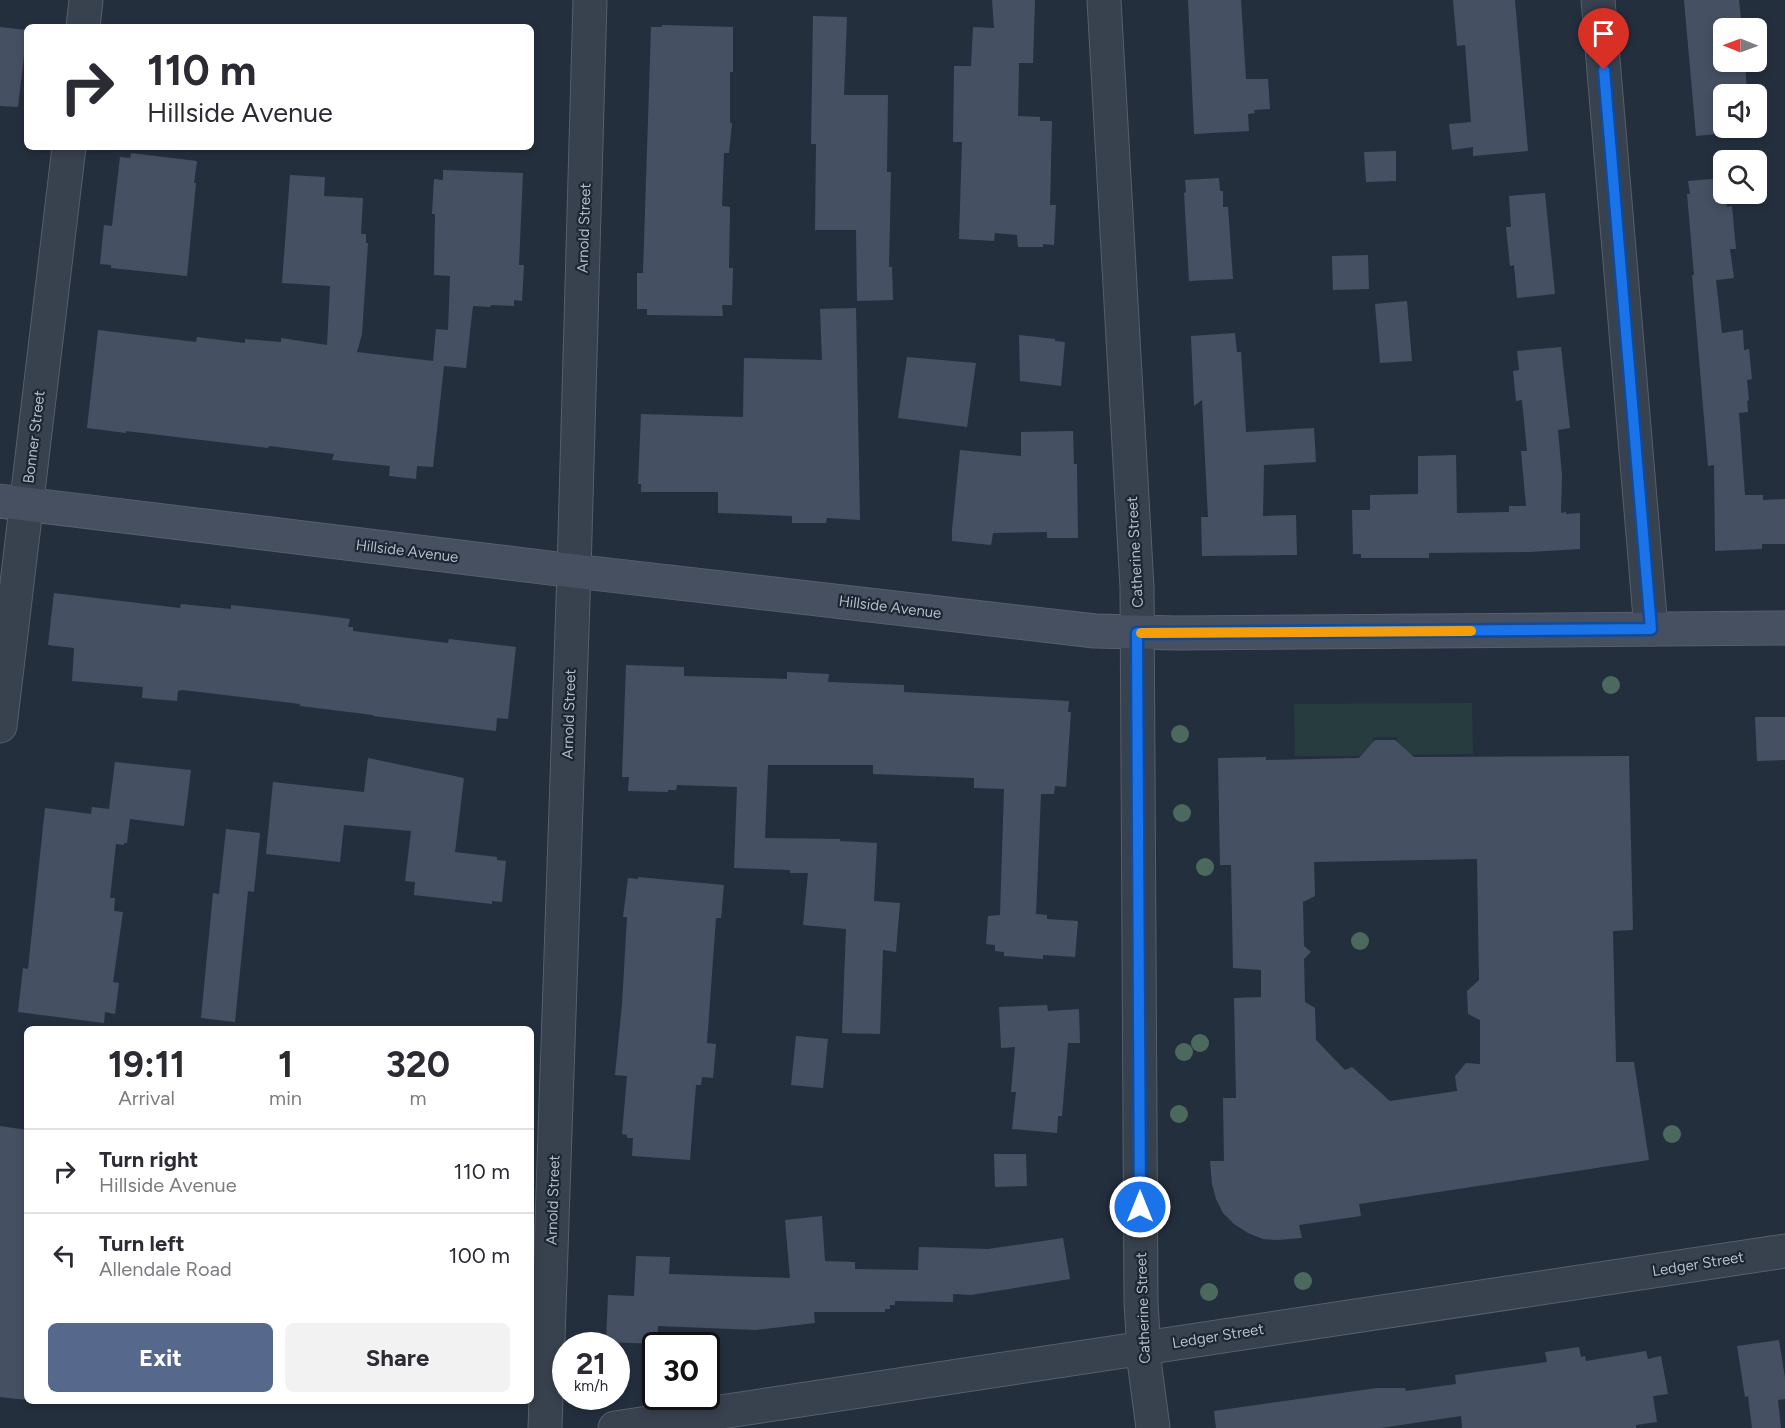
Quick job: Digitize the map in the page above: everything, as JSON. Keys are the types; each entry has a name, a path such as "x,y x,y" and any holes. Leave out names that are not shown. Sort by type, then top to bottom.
{"street":[{"path":"83,24 86,0"},
{"name":"Arnold Street","path":"545,1428 591,0"},
{"name":"Catherine Street","path":"1104,0 1137,575 1141,1291 1143,1348 1153,1428"},
{"path":"1598,0 1651,629"},
{"name":"Bonner Street","path":"0,726 13,502 69,150"},
{"name":"Hillside Avenue","path":"13,502 574,571 1095,631 1137,633 1785,628"},
{"name":"Ledger Street","path":"615,1428 1785,1251"}],"green space":[{"path":"1472,703 1473,754 1398,755 1397,737 1373,737 1373,756 1295,756 1294,704"}],"building":[{"path":"992,0 1035,0 1033,63 1019,63 1018,116 1040,117 1040,121 1052,121 1050,205 1056,205 1054,245 1018,247 1017,235 995,233 994,241 959,239 962,142 953,142 954,66 971,66 973,27 994,28"},
{"path":"1188,0 1241,0 1246,79 1268,79 1270,109 1254,110 1255,113 1248,114 1249,131 1194,134"},
{"path":"1453,0 1515,0 1528,151 1473,156 1473,147 1452,150 1449,124 1471,122 1465,45 1457,46"},
{"path":"1684,0 1739,0 1741,18 1713,18 1713,72 1746,72 1746,84 1713,84 1713,134 1696,136"},
{"path":"813,16 847,17 844,95 888,95 887,172 891,172 889,267 892,267 893,300 857,301 856,230 815,230 816,144 811,144"},
{"path":"662,25 733,27 733,72 730,72 730,123 732,123 729,153 724,153 722,206 730,207 729,268 733,268 732,305 722,305 723,316 647,315 647,309 637,309 637,273 643,273 651,27 662,27"},
{"path":"0,27 24,30 24,56 18,107 0,106"},
{"path":"1396,151 1396,181 1366,182 1364,152"},
{"path":"131,153 197,161 187,276 111,268 111,265 100,264 104,225 112,226 120,157 130,158"},
{"path":"443,170 523,173 519,265 524,265 522,301 514,300 514,306 473,306 466,368 444,366 433,467 417,466 416,479 389,476 390,466 332,460 334,454 87,428 98,330 196,342 197,337 245,343 245,339 281,342 281,338 327,345 330,286 282,283 290,175 325,177 324,196 363,198 361,234 366,234 366,243 368,243 362,334 357,352 433,361 436,329 448,330 450,276 434,275 435,214 432,214 434,179 443,180"},
{"path":"1219,178 1220,191 1223,191 1223,207 1228,207 1233,279 1189,281 1185,180"},
{"path":"1713,179 1713,204 1732,206 1736,249 1730,249 1734,278 1716,280 1722,333 1743,330 1744,350 1749,349 1752,379 1747,380 1748,412 1739,413 1745,495 1763,495 1763,500 1785,499 1785,544 1762,544 1762,549 1715,551 1714,465 1708,466 1692,275 1694,275 1687,194 1690,194 1688,181"},
{"path":"1545,193 1555,294 1517,298 1514,265 1510,266 1506,227 1511,227 1509,196"},
{"path":"1368,255 1369,289 1333,290 1332,256"},
{"path":"1407,301 1412,361 1380,363 1375,304"},
{"path":"856,308 860,520 827,518 826,523 792,523 792,516 718,513 718,492 641,492 641,484 638,484 641,414 743,417 744,358 822,360 820,309"},
{"path":"1235,333 1237,352 1241,352 1246,432 1314,428 1316,462 1264,465 1263,516 1296,515 1297,555 1202,556 1201,517 1208,517 1202,400 1194,406 1191,336"},
{"path":"1019,335 1065,342 1061,386 1020,381"},
{"path":"1561,347 1570,428 1558,430 1562,475 1561,513 1580,513 1580,549 1429,553 1429,558 1361,558 1361,554 1353,554 1352,510 1370,510 1370,495 1418,494 1418,456 1456,455 1457,513 1509,512 1509,506 1526,506 1521,451 1527,451 1522,400 1516,401 1513,371 1519,370 1517,351"},
{"path":"907,357 976,363 967,427 898,418"},
{"path":"1073,431 1074,464 1077,464 1078,538 1047,538 1047,532 993,533 991,545 952,541 960,450 1021,456 1021,432"},
{"path":"54,593 180,608 181,604 231,609 231,605 312,614 350,619 348,627 353,627 353,631 448,643 449,639 516,647 508,719 497,718 496,731 182,690 178,691 177,701 142,698 143,687 72,681 74,648 48,645"},
{"path":"626,665 684,667 684,676 787,679 787,672 829,674 828,682 904,685 904,692 1069,701 1068,712 1071,712 1066,787 1055,786 1054,794 1041,794 1036,914 1047,915 1047,919 1078,921 1075,957 1043,955 1043,959 1004,956 1004,952 995,951 995,945 986,944 988,916 1000,915 1004,789 974,788 974,778 873,774 873,765 768,765 765,838 840,839 840,841 877,843 874,901 900,903 896,952 883,950 880,1034 842,1033 846,929 803,925 808,873 734,868 737,787 677,785 676,790 668,790 668,792 628,791 629,777 622,777"},
{"path":"1755,717 1785,717 1785,760 1757,761"},
{"path":"1375,740 1395,740 1414,757 1629,756 1633,930 1613,931 1616,1062 1634,1062 1649,1160 1359,1204 1361,1216 1299,1225 1302,1238 1263,1239 1234,1224 1223,1213 1212,1184 1210,1161 1224,1161 1223,1098 1236,1098 1234,998 1261,997 1261,970 1233,968 1231,865 1220,865 1218,758 1266,757 1266,760 1359,758","holes":["1477,859 1479,980 1467,991 1468,1014 1480,1020 1480,1064 1466,1063 1455,1076 1457,1091 1390,1101 1352,1067 1345,1070 1316,1040 1315,1008 1305,1002 1304,959 1311,952 1304,946 1303,902 1315,896 1314,862"]},
{"path":"368,758 464,778 455,852 497,857 497,860 506,861 502,902 492,901 492,904 414,895 415,882 405,881 411,831 344,825 340,862 266,854 273,782 364,792"},
{"path":"115,762 191,770 184,826 130,819 127,843 116,844 110,898 115,898 114,911 123,912 113,982 119,983 115,1014 105,1012 104,1023 18,1012 23,968 28,969 45,808 91,814 92,807 109,809"},
{"path":"226,829 260,833 254,892 248,891 235,1022 201,1018 213,893 219,894"},
{"path":"638,877 724,885 721,918 716,918 707,1043 716,1044 713,1078 702,1077 701,1085 696,1085 690,1160 632,1156 633,1138 627,1138 627,1135 622,1134 627,1076 615,1075 627,917 623,917 628,878 638,879"},
{"path":"1047,1005 1048,1011 1079,1009 1080,1043 1068,1043 1062,1116 1058,1116 1057,1133 1012,1129 1016,1092 1011,1092 1015,1047 1001,1048 999,1007"},
{"path":"796,1036 828,1039 823,1088 791,1085"},
{"path":"0,1126 24,1130 24,1400 0,1397"},
{"path":"994,1154 1026,1154 1027,1186 995,1187"},
{"path":"822,1216 825,1261 855,1262 855,1269 918,1270 919,1247 988,1249 1063,1238 1070,1279 971,1295 953,1294 953,1302 895,1301 895,1305 890,1305 890,1309 885,1309 885,1312 814,1312 815,1323 756,1330 658,1326 658,1332 642,1332 642,1343 630,1343 630,1332 606,1332 608,1295 634,1296 636,1256 670,1257 669,1274 790,1278 785,1220"},
{"path":"1779,1340 1785,1378 1785,1399 1778,1400 1781,1428 1752,1428 1748,1396 1745,1397 1737,1346"},
{"path":"1579,1347 1581,1357 1585,1356 1586,1361 1646,1351 1648,1359 1661,1356 1668,1394 1653,1396 1657,1422 1636,1425 1636,1428 1462,1428 1461,1416 1381,1428 1216,1428 1214,1411 1377,1388 1405,1388 1406,1391 1456,1384 1455,1375 1547,1362 1545,1352"}],"slow traffic":[{"path":"1141,633 1471,631"}],"route":[{"path":"1140,1207 1137,633 1651,629 1604,70"}]}
